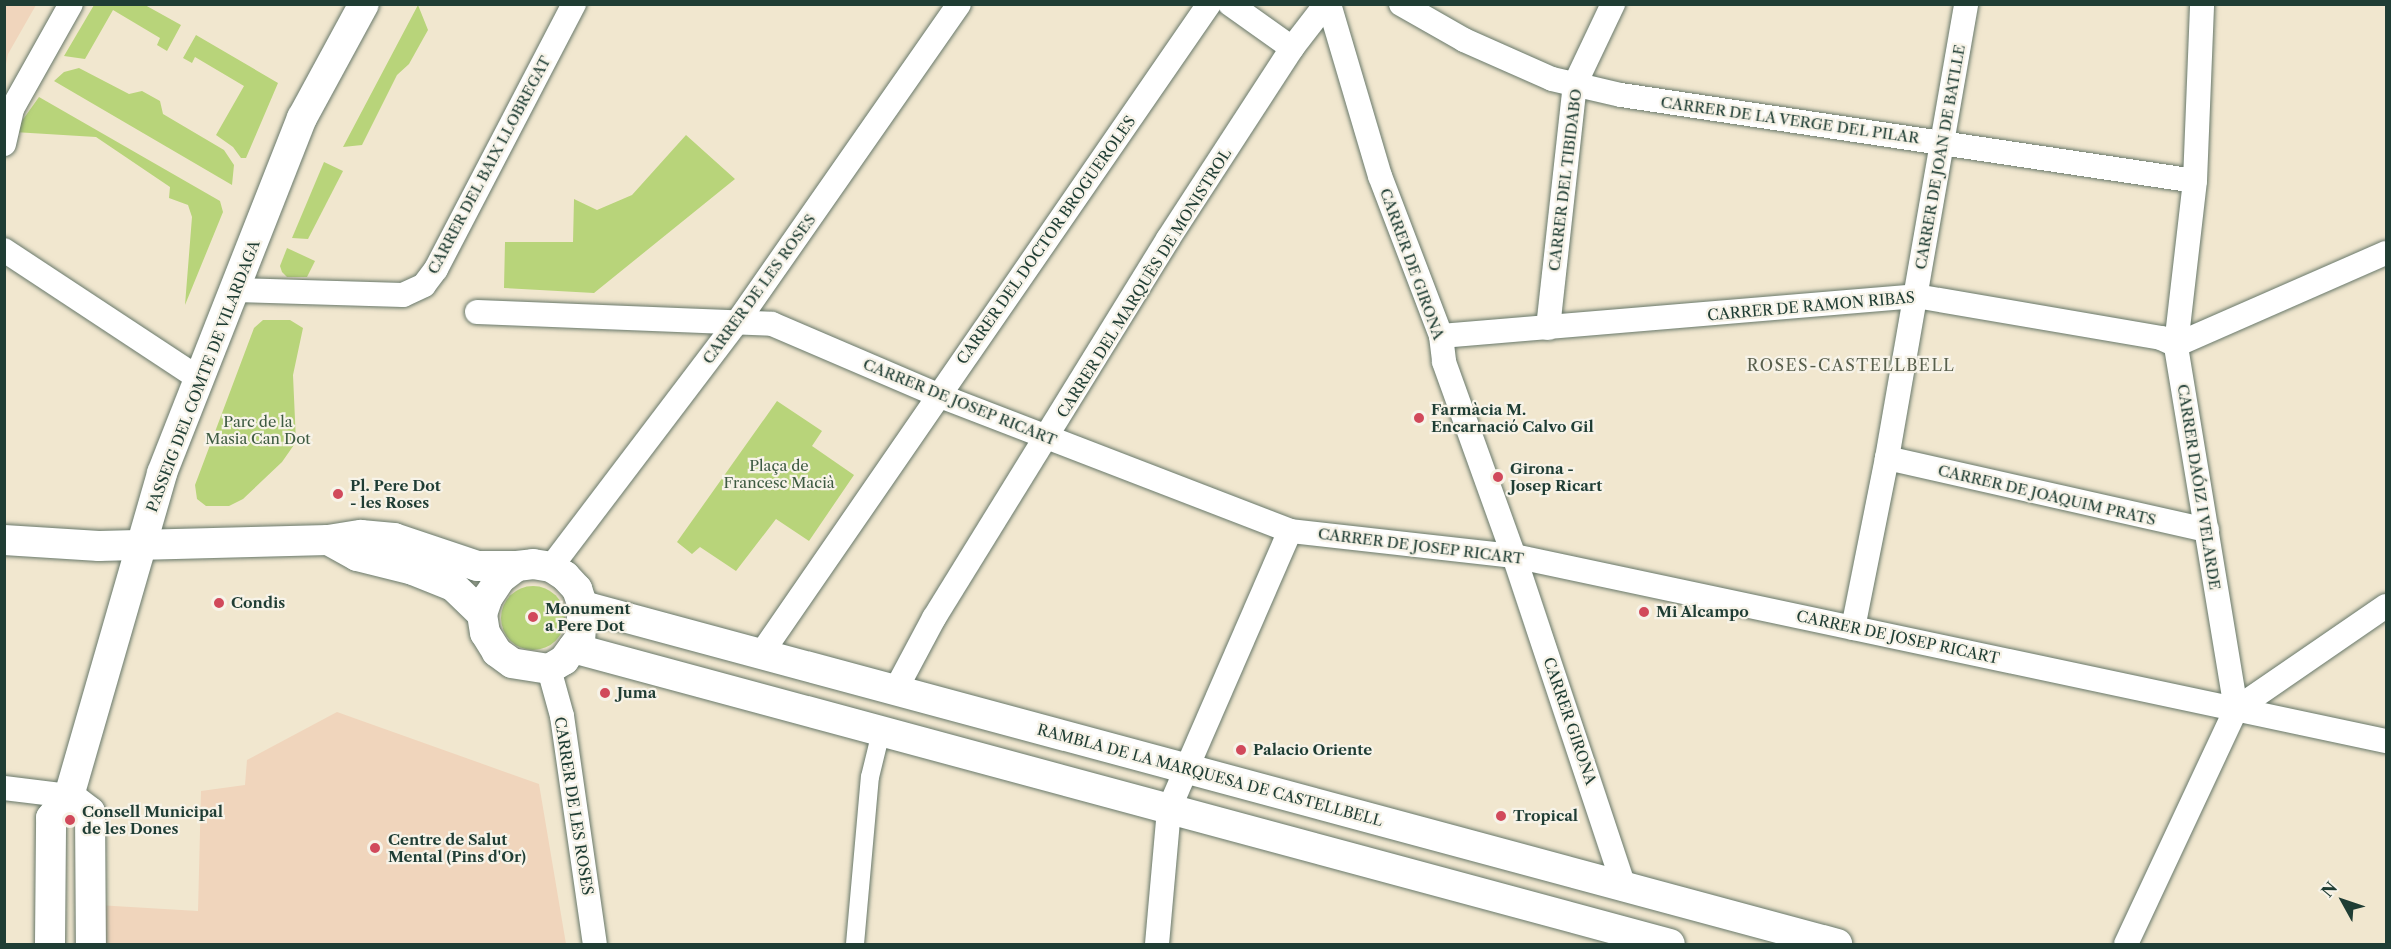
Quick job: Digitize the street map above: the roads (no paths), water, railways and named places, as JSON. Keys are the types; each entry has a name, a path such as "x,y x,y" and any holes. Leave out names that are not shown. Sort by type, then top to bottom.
{"street":[{"path":"4,144 12,109 71,4"},
{"name":"PASSEIG DEL COMTE DE VILARDAGA","path":"50,945 51,818 69,796 162,473 201,380 302,118 364,4"},
{"name":"CARRER DEL BAIX LLOBREGAT","path":"236,290 402,295 424,285 436,269 574,4"},
{"name":"CARRER DE LES ROSES","path":"550,567 738,321 959,4"},
{"name":"CARRER DEL DOCTOR BROGUEROLES","path":"761,654 1209,4"},
{"path":"1230,4 1292,48"},
{"name":"CARRER DEL MARQUÈS DE MONISTROL","path":"895,691 934,618 1049,437 1168,239 1292,48 1328,4"},
{"name":"CARRER DE GIRONA","path":"1328,4 1380,176 1441,336 1444,362 1514,556"},
{"name":"CARRER DE LA VERGE DEL PILAR","path":"1401,4 1464,40 1552,79 1621,95 2195,181"},
{"name":"CARRER DEL TIBIDABO","path":"1548,328 1575,84 1613,4"},
{"name":"CARRER DE JOAN DE BATLLE","path":"1852,628 1887,458 1966,4"},
{"name":"CARRER DAÓIZ I VELARDE","path":"2202,4 2195,181 2176,345 2236,709"},
{"path":"4,250 201,380"},
{"path":"2176,345 2386,254"},
{"name":"CARRER DE RAMON RIBAS","path":"1441,336 1916,296 2161,338 2176,345"},
{"name":"CARRER DE JOSEP RICART","path":"477,312 772,324 938,395 1290,531 1514,556 2386,741"},
{"name":"CARRER DE JOAQUIM PRATS","path":"1887,458 2206,530"},
{"path":"1157,945 1169,809 1290,531"},
{"path":"4,540 99,546 141,542 328,540 361,535 394,538 477,566 533,564 550,567 577,589 583,606 580,638 573,648 549,669 512,663 497,652 485,633 482,614 488,597 501,578 517,566"},
{"path":"328,540 357,556 413,570 453,586 482,614"},
{"name":"CARRER GIRONA","path":"1514,556 1624,887"},
{"name":"RAMBLA DE LA MARQUESA DE CASTELLBELL","path":"583,606 1837,945"},
{"path":"2126,945 2236,709 2386,606"},
{"path":"573,648 1670,945"},
{"name":"CARRER DE LES ROSES","path":"549,669 562,716 595,945"},
{"path":"855,945 870,777 881,732"},
{"path":"4,788 69,796 90,812 90,945"}],"place":[{"name":"Farmàcia M. Encarnació Calvo Gil","path":"1419,418"},
{"name":"Girona - Josep Ricart","path":"1498,477"},
{"name":"Pl. Pere Dot - les Roses","path":"338,494"},
{"name":"Condis","path":"219,603"},
{"name":"Mi Alcampo","path":"1644,612"},
{"name":"Monument a Pere Dot","path":"533,617"},
{"name":"Juma","path":"605,693"},
{"name":"Palacio Oriente","path":"1241,750"},
{"name":"Tropical","path":"1501,816"},
{"name":"Consell Municipal de les Dones","path":"70,820"},
{"name":"Centre de Salut Mental (Pins d'Or)","path":"375,848"}],"district":[{"name":"ROSES-CASTELLBELL","path":"1851,365"}],"park label":[{"name":"Parc de la Masia Can Dot","path":"258,430"},
{"name":"Plaça de Francesc Macià","path":"779,474"}]}
